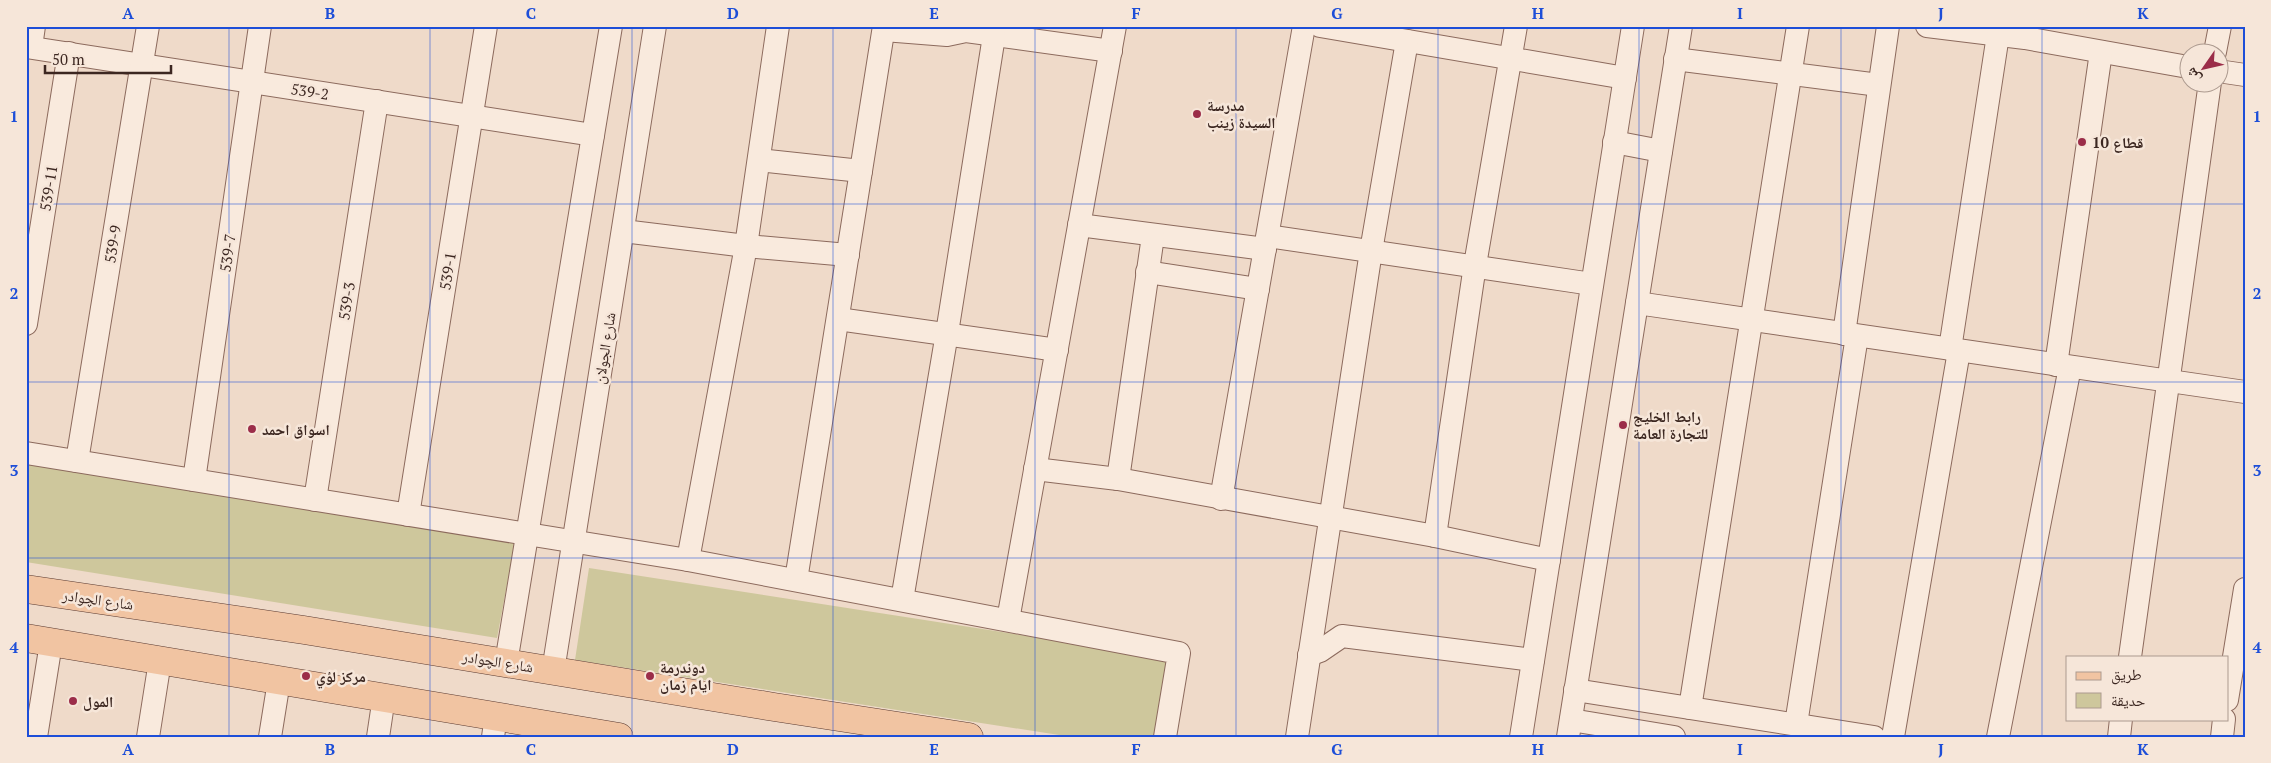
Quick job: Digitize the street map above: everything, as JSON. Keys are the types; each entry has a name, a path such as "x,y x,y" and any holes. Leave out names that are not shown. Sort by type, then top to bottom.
{"main road":[{"name":"شارع الچوادر","path":"26,589 294,628 969,737"},
{"path":"39,641 384,697 495,726 619,737"}],"street":[{"name":"539-9","path":"77,461 148,26"},
{"name":"539-7","path":"194,480 260,26"},
{"name":"539-1","path":"408,515 486,26"},
{"path":"506,663 611,26"},
{"name":"شارع الجولان","path":"553,671 655,26"},
{"path":"688,560 746,246 778,26"},
{"path":"1008,620 1116,26"},
{"path":"1221,499 1304,26"},
{"path":"1320,26 1624,78"},
{"path":"1436,536 1475,265 1512,59 1516,26"},
{"path":"1521,737 1633,26"},
{"path":"1674,737 1569,728 1681,26"},
{"path":"1690,708 1798,26"},
{"path":"1796,724 1851,335 1879,85 1888,26"},
{"path":"1927,26 1998,35 2026,32 2102,52 2178,64"},
{"path":"2217,42 2220,26"},
{"path":"796,580 884,28 947,35 966,28 994,36 1111,51"},
{"path":"1893,737 1955,350 1998,35"},
{"path":"902,600 994,36"},
{"name":"539-2","path":"31,40 69,53 593,135"},
{"path":"1297,737 1371,251 1407,41"},
{"path":"1998,737 2063,366 2102,52"},
{"name":"539-11","path":"26,324 69,53"},
{"path":"1676,59 1879,85"},
{"path":"2228,72 2245,75"},
{"path":"2130,656 2170,382 2209,92"},
{"name":"539-3","path":"315,500 377,101"},
{"path":"1614,142 1661,151"},
{"path":"759,160 861,170"},
{"path":"1079,225 1152,236 1267,242 1371,251 1475,265 1592,284"},
{"path":"623,231 746,246 848,255"},
{"path":"1118,478 1152,236"},
{"path":"1147,272 1258,290"},
{"path":"1637,303 2245,392"},
{"path":"838,319 1057,350"},
{"path":"26,453 688,560 1179,653 1166,737"},
{"path":"1036,469 1118,478 1221,499 1436,536 1549,560"},
{"path":"2228,694 2245,589"},
{"path":"1309,655 1320,651 1342,636 1533,660"},
{"path":"36,737 39,641"},
{"path":"148,737 160,661"},
{"path":"270,737 279,681"},
{"path":"1575,690 1874,737"},
{"path":"378,737 384,697"},
{"path":"2118,737 2121,720"},
{"path":"2222,737 2224,720"}],"green space":[{"path":"26,463 515,542 497,638 26,562"},
{"path":"589,568 1170,658 1158,737 1072,737 575,660"}],"place":[{"name":"مدرسة السيدة زينب","path":"1197,114"},
{"name":"قطاع 10","path":"2082,142"},
{"name":"رابط الخليج للتجارة العامة","path":"1623,425"},
{"name":"اسواق احمد","path":"252,429"},
{"name":"مركز لؤي","path":"306,676"},
{"name":"دوندرمة ايام زمان","path":"650,676"},
{"name":"المول","path":"73,701"}]}
